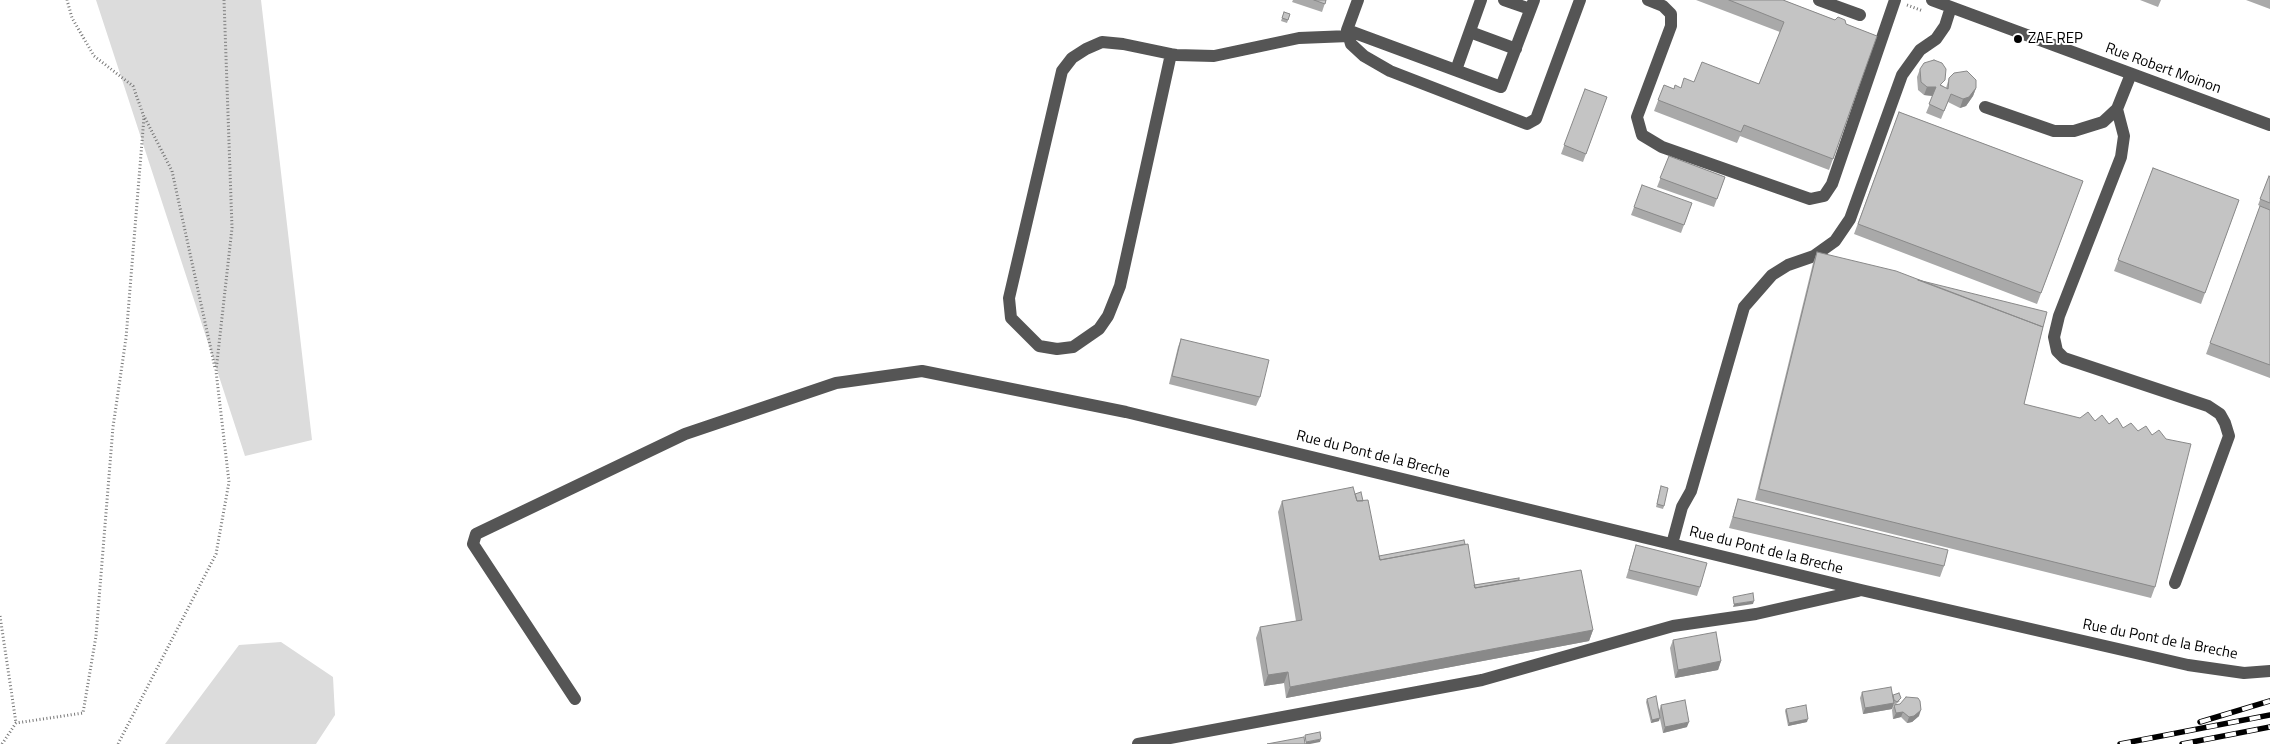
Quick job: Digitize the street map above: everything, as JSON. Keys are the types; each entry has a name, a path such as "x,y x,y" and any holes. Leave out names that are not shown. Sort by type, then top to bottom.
{"street":[{"path":"1358,0 1348,33 1350,44 1364,56 1390,71 1527,124 1536,119 1580,0"},
{"path":"1456,70 1481,0"},
{"path":"1171,54 1120,286 1108,316 1099,329 1073,347 1057,349 1039,346 1022,332 1011,318 1009,298 1062,71 1072,58 1102,42 1123,44 1171,54 1214,56 1299,38 1348,33 1501,87 1532,5 1504,0"},
{"path":"1648,0 1663,6 1671,14 1671,26 1637,117 1642,135 1662,147 1810,199 1824,196 1832,184 1895,0"},
{"path":"1819,0 1860,15"},
{"name":"Rue Robert Moinon","path":"1932,0 2270,126"},
{"path":"1672,544 1682,506 1691,491 1744,307 1772,275 1788,265 1814,256 1834,241 1850,219 1902,75 1920,50 1936,39 1945,26 1951,7"},
{"path":"1470,32 1516,49"},
{"path":"1985,107 2054,131 2074,131 2103,122 2117,109 2131,74"},
{"path":"2117,109 2124,136 2121,157 2058,316 2054,337 2057,350 2064,358 2208,406 2220,414 2225,423 2229,436 2175,582"},
{"name":"Rue du Pont de la Breche","path":"575,699 473,544 476,534 686,434 836,383 922,371 1126,412 1861,590 2188,665 2244,673 2270,671"},
{"path":"1138,744 1482,680 1674,626 1756,614 1861,590"}],"path":[{"path":"67,0 72,18 94,56 133,86 144,117 172,171 216,371 229,482 216,554 118,744"},
{"path":"216,371 232,228 224,0"},
{"path":"16,723 83,713 89,688 96,636 113,427 126,338 144,117"},
{"path":"0,616 16,723 2,744"}],"shaded area":[{"path":"96,0 261,0 312,440 245,456"},
{"path":"281,642 333,677 335,715 316,744 165,744 239,645"}],"building":[{"path":"1314,0 1326,0 1325,4"},
{"path":"1729,0 1783,0 1835,20 1838,17 1845,20 1846,24 1877,36 1833,159 1744,125 1741,132 1658,100 1664,85 1674,89 1675,85 1681,88 1684,78 1694,82 1702,62 1759,84 1784,22"},
{"path":"1284,12 1290,14 1288,20 1282,18"},
{"path":"1934,60 1942,63 1946,69 1945,80 1940,85 1948,89 1949,78 1954,73 1967,71 1976,80 1976,88 1969,97 1963,99 1951,94 1944,111 1929,104 1936,87 1927,87 1921,82 1920,69 1924,63"},
{"path":"1585,89 1607,97 1586,154 1564,145"},
{"path":"1899,112 2083,181 2041,293 1858,224"},
{"path":"1669,156 1725,177 1717,199 1660,178"},
{"path":"2153,168 2239,200 2205,293 2118,260"},
{"path":"2270,177 2270,203 2260,199"},
{"path":"1642,185 1692,203 1684,225 1634,207"},
{"path":"2260,206 2270,210 2270,365 2210,343"},
{"path":"1817,252 1896,271 2043,327 2024,404 2080,418 2088,412 2095,421 2102,415 2109,424 2117,418 2123,428 2131,423 2138,431 2146,426 2152,435 2159,430 2166,439 2191,444 2155,587 1759,489"},
{"path":"1918,280 2047,312 2043,327"},
{"path":"1181,339 1269,360 1260,397 1172,376"},
{"path":"1661,486 1668,488 1664,506 1657,504"},
{"path":"1353,487 1357,501 1368,500 1380,560 1468,544 1475,588 1581,570 1593,630 1290,687 1288,672 1268,675 1260,627 1302,620 1282,501"},
{"path":"1361,492 1363,501 1357,501 1355,494"},
{"path":"1738,499 1948,550 1944,566 1733,517"},
{"path":"1464,540 1465,544 1380,560 1379,556"},
{"path":"1636,545 1707,563 1700,587 1629,570"},
{"path":"1519,578 1519,580 1475,588 1474,585"},
{"path":"1753,593 1754,601 1734,604 1733,597"},
{"path":"1716,632 1721,661 1678,670 1673,640"},
{"path":"1891,687 1894,703 1865,708 1862,692"},
{"path":"1899,693 1901,698 1897,702 1894,700 1893,695"},
{"path":"1656,696 1660,718 1652,720 1647,699"},
{"path":"1906,697 1918,698 1920,701 1921,710 1914,716 1909,717 1903,712 1896,713 1894,705 1900,704"},
{"path":"1685,700 1689,722 1665,727 1661,705"},
{"path":"1806,705 1808,719 1789,723 1786,709"},
{"path":"1320,732 1321,739 1306,742 1305,735"},
{"path":"1304,737 1305,744 1267,744"}],"railway":[{"path":"2200,722 2270,701"},
{"path":"2120,744 2270,715"},
{"path":"2182,744 2270,727"}],"place":[{"name":"ZAE REP","path":"2018,39"}]}
